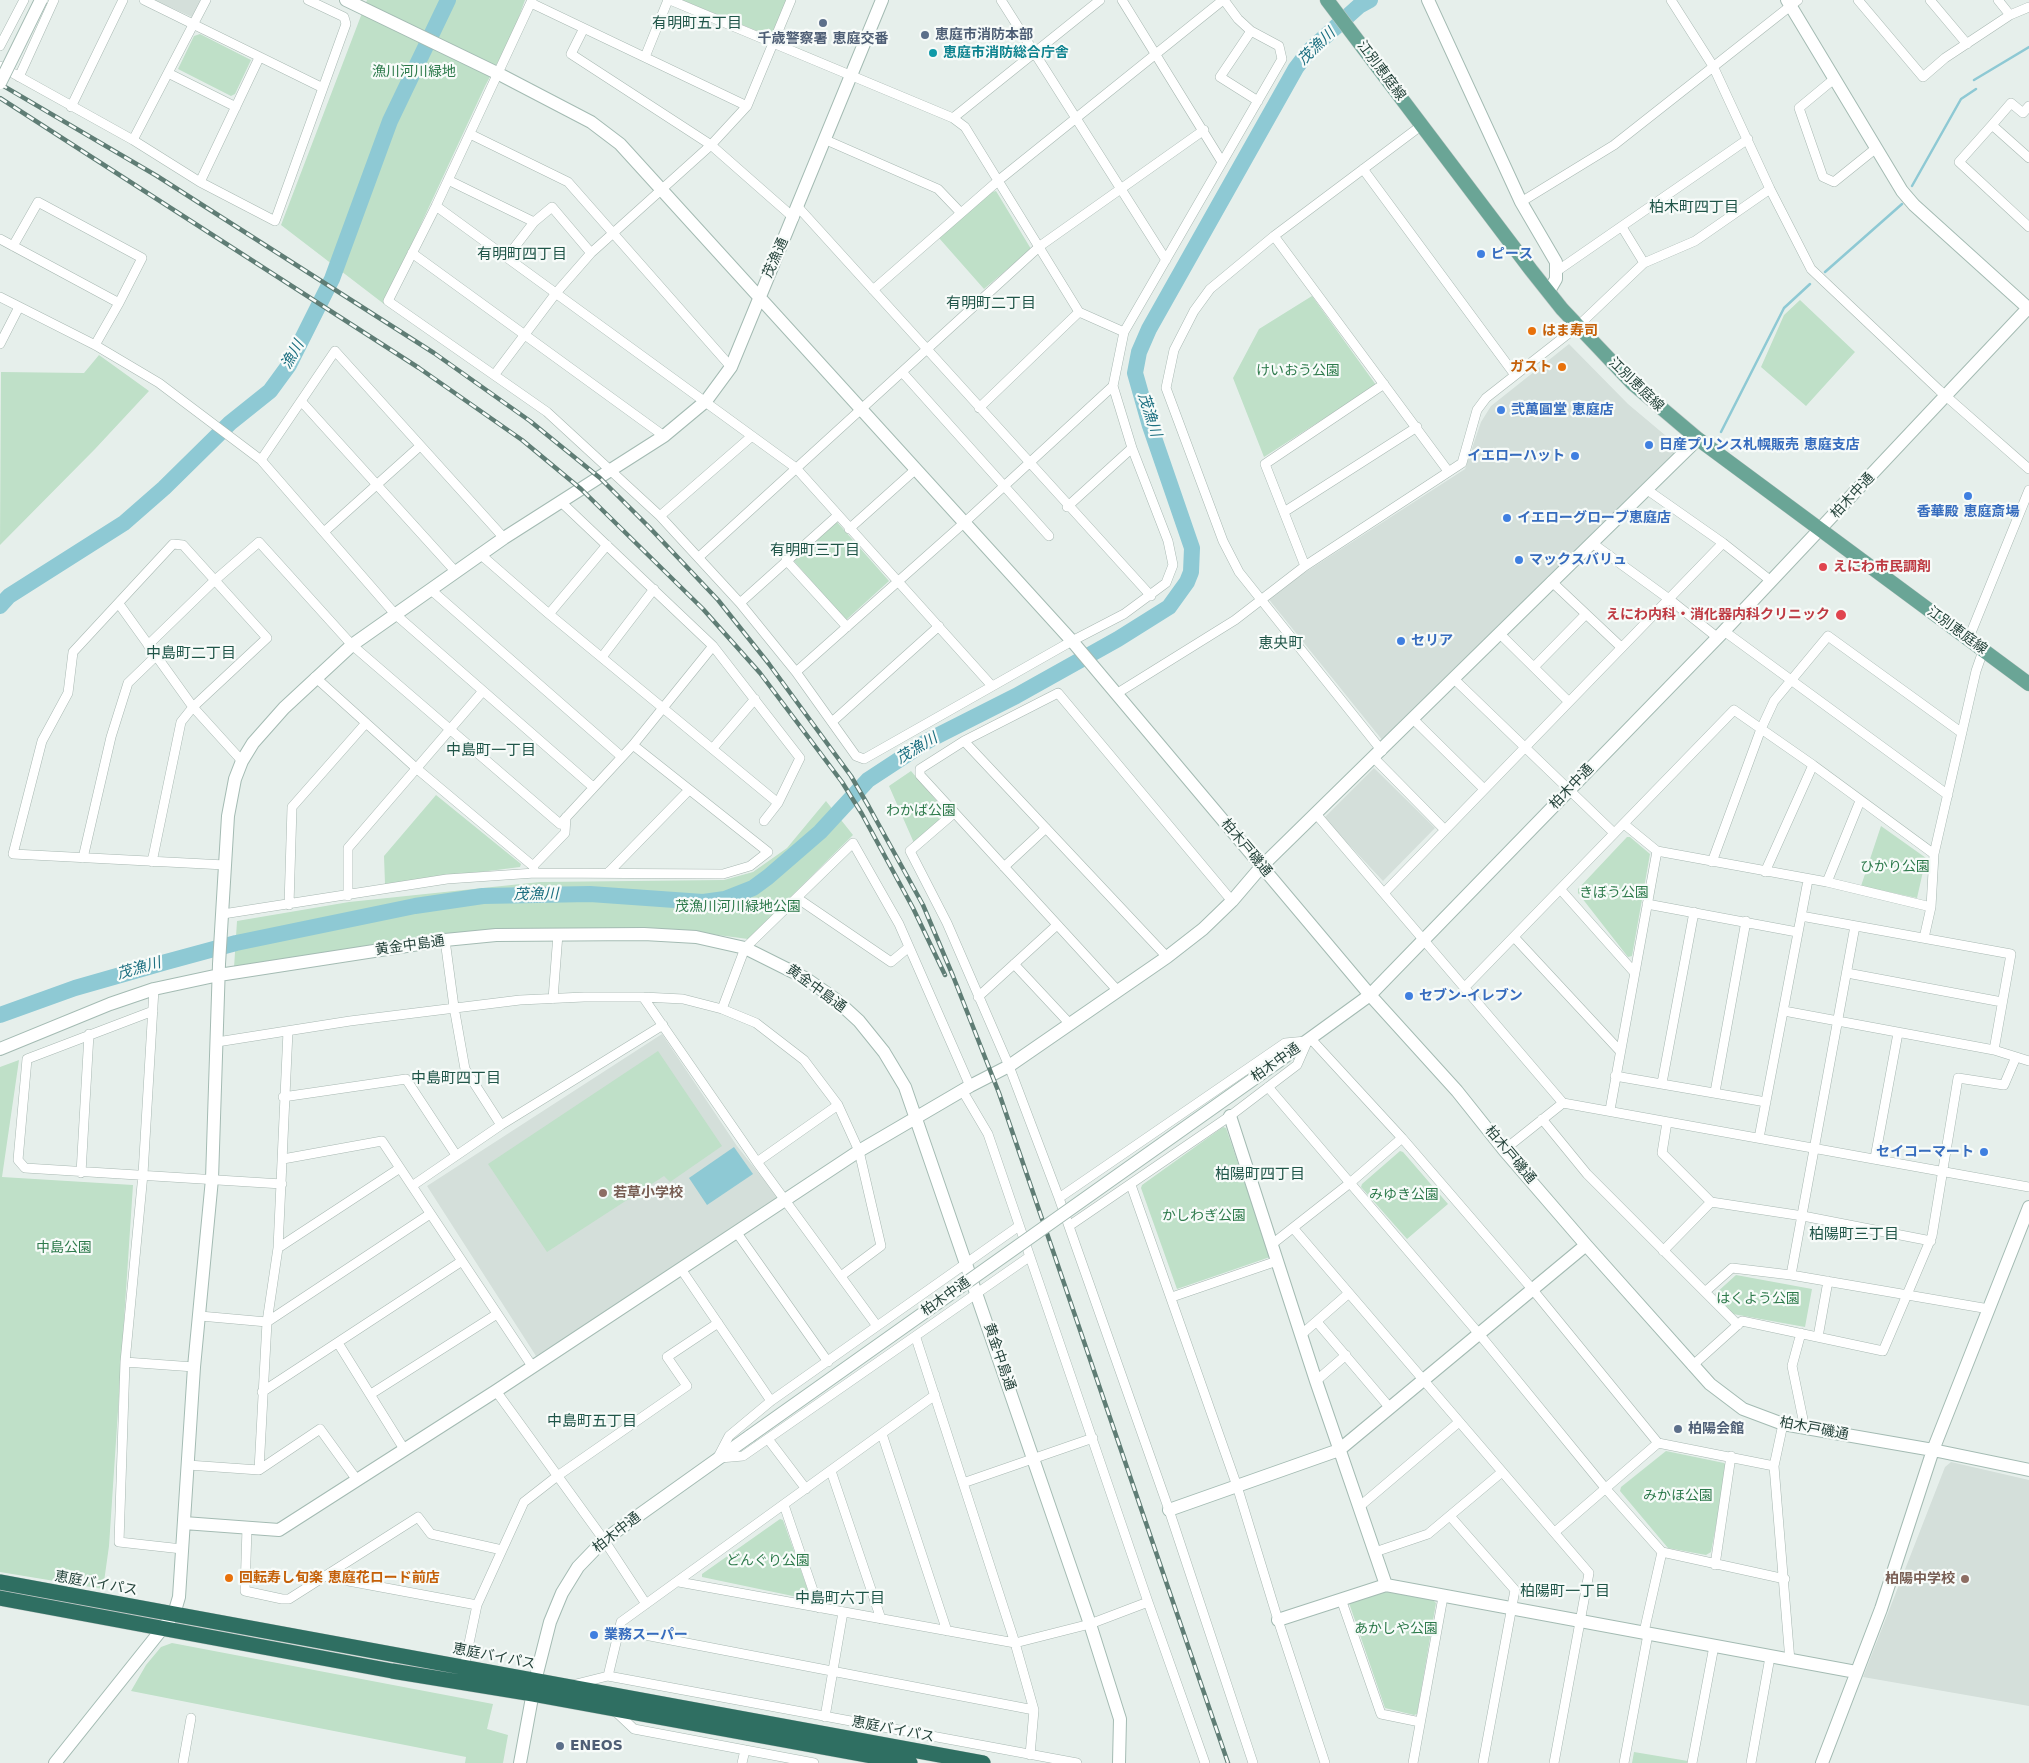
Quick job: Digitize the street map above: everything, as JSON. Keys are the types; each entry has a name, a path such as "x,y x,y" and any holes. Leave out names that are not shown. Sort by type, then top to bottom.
{"highway":[{"name":"恵庭バイパス","path":"0,1582 464,1667 534,1688 612,1708 910,1763"},
{"name":"恵庭バイパス","path":"0,1598 392,1672 534,1688 566,1686 983,1763"}],"main road":[{"name":"江別恵庭線","path":"1327,0 1549,291 1578,326 1651,401 1820,531 2029,684"}],"street":[{"path":"0,46 24,0"},
{"path":"0,83 41,0"},
{"path":"19,78 54,0"},
{"path":"71,106 123,0"},
{"path":"144,0 323,88"},
{"path":"133,140 206,0"},
{"path":"0,66 133,140 200,182 275,222 346,24 344,17 308,0"},
{"name":"柏木戸磯通","path":"346,0 461,55 591,122 620,144 663,189 1075,644 1370,994 1457,1091 1504,1150 1586,1245 1710,1384 1743,1409 1783,1424 1934,1450 2029,1470"},
{"path":"645,57 669,0 852,74 953,118 965,127 1079,312 1124,332"},
{"path":"495,374 556,293 591,253 711,145 747,106 791,0"},
{"name":"茂漁通","path":"174,1614 179,1597 194,1367 212,1179 219,970 228,816 235,779 242,761 253,742 315,677 352,645 480,554 560,501 611,472 664,436 706,401 731,367 759,295 796,213 882,0"},
{"path":"1001,0 1166,260"},
{"path":"953,118 1100,0"},
{"path":"1122,0 1222,162"},
{"path":"747,106 584,30 532,2 436,206 388,301 547,412 660,516 740,603 796,672 856,756 864,759 992,686 1075,644 1124,614 1166,583 1173,565 1168,541 1132,448 1114,386 1124,332 1282,59 1282,52 1279,46 1251,31 1238,20 1224,0 999,180 873,290"},
{"path":"1428,0 1521,202 1552,254 1557,271"},
{"path":"1671,0 1713,66 1770,189 1811,269 1946,397 2029,469"},
{"path":"1858,0 1923,77 1945,58 2010,15 2029,7"},
{"path":"1930,0 1967,44"},
{"path":"1998,0 2010,15"},
{"path":"1521,202 1614,145 1792,2 1834,79 1902,191 1914,205 2029,307"},
{"path":"584,30 571,54 711,145 796,213 873,290 1067,507 1150,596"},
{"path":"1251,31 1220,77 1258,101"},
{"path":"200,182 259,58"},
{"path":"168,73 236,107"},
{"path":"1834,79 1799,108 1823,177 1834,182 1875,149"},
{"path":"2029,106 2023,113 2012,103 1959,162 2029,227"},
{"path":"1422,124 1274,236 1210,289 1194,311 1174,350 1168,368 1166,388 1223,541 1239,572 1378,755 1444,829"},
{"path":"1992,124 2029,158"},
{"path":"699,558 1040,246 1204,130"},
{"path":"470,134 568,182 731,367"},
{"path":"1549,291 1557,271 1748,139"},
{"path":"826,140 938,189 961,214"},
{"path":"1363,168 1515,375"},
{"path":"448,180 534,222"},
{"path":"1116,694 1235,620 1305,566 1462,463 1477,410 1486,398 1578,326 1644,263 1695,241 1770,189"},
{"path":"13,246 38,202 142,258 95,345"},
{"path":"436,206 796,468 837,516 992,686"},
{"path":"507,256 534,222 552,207 591,253"},
{"path":"1622,227 1644,263"},
{"path":"1274,236 1448,471"},
{"path":"0,240 119,303"},
{"path":"412,253 664,436"},
{"path":"0,297 95,345 159,384 261,460 395,614 593,786"},
{"path":"0,344 19,307"},
{"name":"柏木中通","path":"520,1763 534,1688 550,1622 562,1593 578,1567 604,1540 1310,1039 1370,994 1820,531 2029,307"},
{"path":"979,408 1079,312"},
{"path":"261,460 335,351 504,538"},
{"path":"902,372 1050,536"},
{"path":"1305,566 1265,464 1384,384"},
{"path":"796,672 1114,386"},
{"path":"301,401 455,571"},
{"path":"1284,512 1417,427"},
{"path":"660,516 752,436"},
{"path":"184,1523 279,1530 496,1391 859,1151 966,1088 1010,1066 1167,957 1203,929 1262,867 1698,439"},
{"path":"324,532 420,446"},
{"path":"1067,507 1132,448"},
{"path":"849,529 916,469"},
{"path":"1646,489 1723,543 1771,581"},
{"path":"1968,640 2026,503 2029,490"},
{"path":"560,501 713,646 800,758 778,803 764,821"},
{"path":"740,603 837,516"},
{"path":"148,645 214,581 259,542 352,645 560,824 593,786 633,745 713,646"},
{"path":"1384,893 1483,788 1723,543"},
{"path":"152,862 181,722 193,707 267,638 183,545 173,544 73,652 68,693 42,741 13,854 152,862 225,866"},
{"path":"549,614 606,544"},
{"path":"1592,544 1669,599 1791,680 1948,795"},
{"path":"480,554 549,614 778,803"},
{"path":"786,560 847,627"},
{"path":"1552,581 1621,647"},
{"path":"430,589 622,757"},
{"path":"602,657 654,589"},
{"path":"119,604 193,707 242,761"},
{"path":"1534,668 1586,614"},
{"path":"832,722 938,626"},
{"path":"1499,633 1568,701"},
{"path":"1712,862 1761,729 1774,701 1828,636 1962,733"},
{"path":"1924,938 1931,906 1934,854 1976,670 1983,650"},
{"path":"83,858 112,737 128,683 156,656"},
{"path":"315,677 416,768 534,869"},
{"path":"1453,678 1523,748 1614,833"},
{"path":"348,896 348,848 483,691"},
{"path":"1118,991 920,775 920,769 964,741 1058,693 1232,900"},
{"path":"713,748 755,699"},
{"path":"1465,987 1734,710 1813,765 1934,854"},
{"path":"1413,719 1483,788"},
{"path":"289,905 292,808 366,723"},
{"path":"964,741 1167,957"},
{"path":"223,914 447,880 534,869 608,873 723,874 750,866 768,852 633,745"},
{"path":"1765,872 1813,765"},
{"path":"608,873 689,790"},
{"path":"1827,882 1860,801"},
{"path":"954,813 910,850 947,923 1010,1066 1059,1198 1169,1510 1253,1763"},
{"path":"1316,814 1564,1103 2029,1187"},
{"path":"534,869 564,832 566,817"},
{"path":"1624,824 1657,851 1827,882 1931,906"},
{"path":"1004,866 1046,828"},
{"path":"722,1009 745,948 853,843 909,947 966,1088 988,1134 1205,1763"},
{"path":"1610,1110 1657,851"},
{"path":"1759,1138 1808,880"},
{"path":"1560,890 1634,972"},
{"path":"797,898 891,962 909,947"},
{"path":"1647,904 1797,932"},
{"path":"1662,1083 1694,912"},
{"path":"1801,916 2011,954 1994,1050"},
{"path":"1715,1092 1746,921"},
{"path":"978,997 1058,925"},
{"path":"1791,1275 1855,926"},
{"path":"553,999 558,934"},
{"name":"黄金中島通","path":"0,1049 110,1004 219,970 496,935 644,934 696,936 745,948 805,978 835,999 859,1022 884,1052 905,1087 967,1262 1090,1624 1120,1719 1119,1763"},
{"path":"1514,937 1620,1050"},
{"path":"445,940 465,1069 501,1125"},
{"path":"1014,964 1070,1024"},
{"path":"1847,973 2002,1002"},
{"path":"154,989 143,1174 125,1362 119,1542 182,1549"},
{"path":"644,997 757,1162 877,1326"},
{"path":"217,1042 454,1007 553,999 644,997 683,999 722,1009 756,1023 782,1041 804,1060 838,1105 859,1151 881,1246 841,1276"},
{"path":"153,1010 27,1060 18,1160 25,1168 81,1173 143,1174 282,1184"},
{"path":"1784,1011 1994,1050 2029,1061"},
{"path":"412,1186 501,1125 663,1025"},
{"path":"259,1470 262,1392 268,1322 278,1248 283,1159 283,1097 288,1031"},
{"path":"1875,1158 1898,1033"},
{"path":"81,1173 89,1034"},
{"path":"1069,1226 1132,1185 1230,1116 1297,1065 1310,1039"},
{"path":"1310,1039 1402,1138 1533,1290 1658,1443 1774,1466"},
{"path":"1059,1198 1284,1044 1310,1039"},
{"path":"1692,1366 1742,1321 1882,1351 1931,1240 1958,1078 2004,1086 2016,1056"},
{"path":"1615,1076 1766,1102"},
{"path":"283,1097 406,1079 456,1155"},
{"path":"1268,1086 1480,1335 1606,1489 1662,1552 1785,1579"},
{"path":"1504,1150 1564,1103"},
{"path":"757,1162 838,1105"},
{"path":"1230,1116 1276,1261 1386,1584"},
{"path":"1542,1120 1587,1174 1738,1325"},
{"path":"1667,1122 1662,1153 1711,1202 1802,1216 1931,1240"},
{"path":"1271,1245 1294,1229 1402,1138"},
{"path":"283,1159 382,1141 532,1366"},
{"path":"278,1248 400,1168"},
{"path":"1132,1185 1237,1486 1325,1763"},
{"path":"1663,1251 1711,1202"},
{"path":"1822,1763 1881,1609 1934,1450 2029,1207"},
{"path":"200,1316 268,1322 430,1214"},
{"path":"717,1458 729,1436 771,1401 1019,1226"},
{"path":"1294,1229 1555,1532 1588,1573 1554,1763"},
{"path":"736,1232 828,1362"},
{"path":"1169,1510 1339,1450 1480,1335 1586,1245"},
{"path":"717,1458 744,1456 916,1338 1029,1257"},
{"path":"262,1392 462,1261"},
{"path":"1172,1297 1276,1261"},
{"path":"1706,1291 1732,1268 1791,1275 1989,1309"},
{"path":"681,1269 771,1401"},
{"path":"1818,1337 1828,1282"},
{"path":"1302,1334 1349,1293"},
{"path":"370,1394 497,1314"},
{"path":"1317,1322 1390,1408"},
{"path":"464,1667 477,1605 524,1502 556,1477 687,1386 666,1357 718,1323"},
{"path":"1801,1333 1792,1366 1805,1429"},
{"path":"916,1338 1015,1643 1034,1710 1030,1755"},
{"path":"338,1343 404,1449"},
{"path":"1316,1381 1346,1355"},
{"path":"125,1362 194,1367"},
{"path":"496,1391 556,1477 604,1540 646,1604"},
{"path":"608,1676 621,1622 679,1582 935,1395"},
{"path":"1359,1507 1459,1422"},
{"path":"1783,1424 1774,1466 1785,1579 1790,1661"},
{"path":"188,1465 259,1470 320,1429 357,1480"},
{"path":"882,1434 947,1631"},
{"path":"963,1484 1093,1438"},
{"path":"768,1439 806,1489"},
{"path":"1555,1532 1658,1443"},
{"path":"1715,1565 1731,1456"},
{"path":"831,1471 881,1619"},
{"path":"1375,1552 1428,1534 1502,1472"},
{"path":"784,1505 819,1608"},
{"path":"247,1528 245,1591 290,1599 327,1577 418,1516 431,1534 502,1550"},
{"path":"1450,1516 1515,1590 1483,1763"},
{"path":"1624,1763 1662,1552"},
{"path":"327,1577 477,1605"},
{"path":"679,1582 1015,1643 1090,1624 1148,1602"},
{"path":"1278,1620 1386,1584 1443,1597 1856,1672"},
{"path":"1413,1763 1443,1597"},
{"path":"1341,1599 1381,1714 1420,1722"},
{"path":"824,1717 843,1612"},
{"path":"55,1763 174,1614"},
{"path":"619,1630 1034,1710"},
{"path":"1692,1763 1714,1646"},
{"path":"1751,1763 1770,1657"},
{"path":"566,1686 608,1676 1076,1763"},
{"path":"612,1708 634,1729 814,1763"},
{"path":"183,1763 191,1718"},
{"path":"742,1763 745,1750"}],"shaded area":[{"path":"154,0 201,0 192,17"},
{"path":"1569,344 1628,404 1678,446 1678,451 1383,741 1267,597 1465,469 1481,422 1491,406"},
{"path":"1374,768 1435,828 1383,881 1324,818"},
{"name":"若草小学校","path":"662,1034 737,1146 780,1200 536,1356 427,1186"},
{"name":"柏陽中学校","path":"1951,1462 2029,1480 2029,1706 1863,1677 1945,1467"}],"green space":[{"name":"漁川河川緑地","path":"367,0 525,0 512,36 485,86 384,304 281,225"},
{"path":"682,0 787,0 772,37"},
{"path":"200,34 251,60 235,94 231,96 178,69 194,36"},
{"path":"996,191 1031,249 984,289 939,238 989,193"},
{"name":"けいおう公園","path":"1312,296 1376,385 1264,457 1233,378 1259,329"},
{"path":"1800,300 1855,352 1806,406 1761,367 1784,315"},
{"path":"99,355 149,391 95,449 0,545 1,372 84,373"},
{"path":"837,522 889,581 846,620 793,560"},
{"name":"わかば公園","path":"911,771 948,814 914,843 889,786"},
{"path":"436,795 521,864 520,867 385,884 384,856"},
{"name":"茂漁川河川緑地公園","path":"826,801 853,835 748,939 695,932 645,929 503,928 234,968 237,921 349,902 540,882 724,880 753,872 787,848"},
{"name":"ひかり公園","path":"1881,826 1926,858 1917,898 1861,886"},
{"name":"きぼう公園","path":"1627,837 1630,837 1650,854 1632,956 1628,957 1578,893 1578,889"},
{"path":"658,1051 722,1146 670,1182 664,1176 547,1252 488,1164"},
{"name":"中島公園","path":"19,1060 2,1177 133,1185 109,1546 103,1589 0,1572 0,1067"},
{"name":"かしわぎ公園","path":"1223,1127 1226,1128 1270,1257 1177,1289 1141,1188 1142,1185"},
{"name":"みゆき公園","path":"1400,1151 1403,1152 1448,1204 1407,1239 1361,1187 1362,1184"},
{"name":"はくよう公園","path":"1736,1275 1812,1289 1805,1327 1733,1314 1715,1294"},
{"name":"みかほ公園","path":"1666,1451 1724,1463 1727,1466 1711,1552 1706,1555 1668,1548 1620,1491 1621,1487"},
{"name":"どんぐり公園","path":"780,1519 783,1520 810,1596 807,1599 702,1577 702,1574"},
{"name":"あかしや公園","path":"1382,1591 1433,1600 1436,1603 1417,1714 1414,1715 1385,1708 1349,1603"},
{"path":"172,1643 493,1704 487,1729 508,1735 503,1763 465,1763 466,1757 131,1691 146,1665 161,1647"},
{"path":"1634,1752 1688,1761 1688,1763 1632,1763"}],"water":[{"path":"734,1147 753,1174 707,1205 689,1178"}],"waterway":[{"name":"漁川","path":"0,606 9,596 124,523 164,488 230,423 270,391 289,365 332,279 390,121 448,0"},
{"name":"茂漁川","path":"0,1015 75,988 236,943 415,906 483,896 590,894 703,902 725,899 753,888 768,877 820,832 868,780 929,740 1016,696 1118,639 1169,607 1187,582 1191,572 1192,548 1150,426 1135,373 1139,352 1149,329 1296,68 1309,51 1359,6 1370,0"},
{"path":"1974,80 2029,47"},
{"path":"1912,186 1961,99 1976,89"},
{"path":"1825,272 1902,204"},
{"path":"1721,432 1784,308 1810,284"}],"railway":[{"path":"0,84 157,176 434,353 530,421 600,478 718,600 769,664 851,776 923,905 999,1093 1228,1763"},
{"path":"0,98 419,368 522,440 581,489 703,609 760,673 842,782 862,814 913,908 945,975"}],"place":[{"name":"千歳警察署 恵庭交番","path":"823,23"},
{"name":"恵庭市消防本部","path":"925,35"},
{"name":"恵庭市消防総合庁舎","path":"933,53"},
{"name":"ピース","path":"1481,254"},
{"name":"はま寿司","path":"1532,331"},
{"name":"ガスト","path":"1562,367"},
{"name":"弐萬圓堂 恵庭店","path":"1501,410"},
{"name":"日産プリンス札幌販売 恵庭支店","path":"1649,445"},
{"name":"イエローハット","path":"1575,456"},
{"name":"香華殿 恵庭斎場","path":"1968,496"},
{"name":"イエローグローブ恵庭店","path":"1507,518"},
{"name":"マックスバリュ","path":"1519,560"},
{"name":"えにわ市民調剤","path":"1823,567"},
{"name":"えにわ内科・消化器内科クリニック","path":"1841,615"},
{"name":"セリア","path":"1401,641"},
{"name":"セブン-イレブン","path":"1409,996"},
{"name":"セイコーマート","path":"1984,1152"},
{"name":"若草小学校","path":"603,1193"},
{"name":"柏陽会館","path":"1678,1429"},
{"name":"回転寿し旬楽 恵庭花ロード前店","path":"229,1578"},
{"name":"柏陽中学校","path":"1965,1579"},
{"name":"業務スーパー","path":"594,1635"},
{"name":"ENEOS","path":"560,1746"}],"district":[{"name":"有明町五丁目","path":"697,24"},
{"name":"柏木町四丁目","path":"1694,208"},
{"name":"有明町四丁目","path":"522,255"},
{"name":"有明町二丁目","path":"991,304"},
{"name":"有明町三丁目","path":"815,551"},
{"name":"恵央町","path":"1281,644"},
{"name":"中島町二丁目","path":"191,654"},
{"name":"中島町一丁目","path":"491,751"},
{"name":"中島町四丁目","path":"456,1079"},
{"name":"柏陽町四丁目","path":"1260,1175"},
{"name":"柏陽町三丁目","path":"1854,1235"},
{"name":"中島町五丁目","path":"592,1422"},
{"name":"柏陽町一丁目","path":"1565,1592"},
{"name":"中島町六丁目","path":"840,1599"}]}
